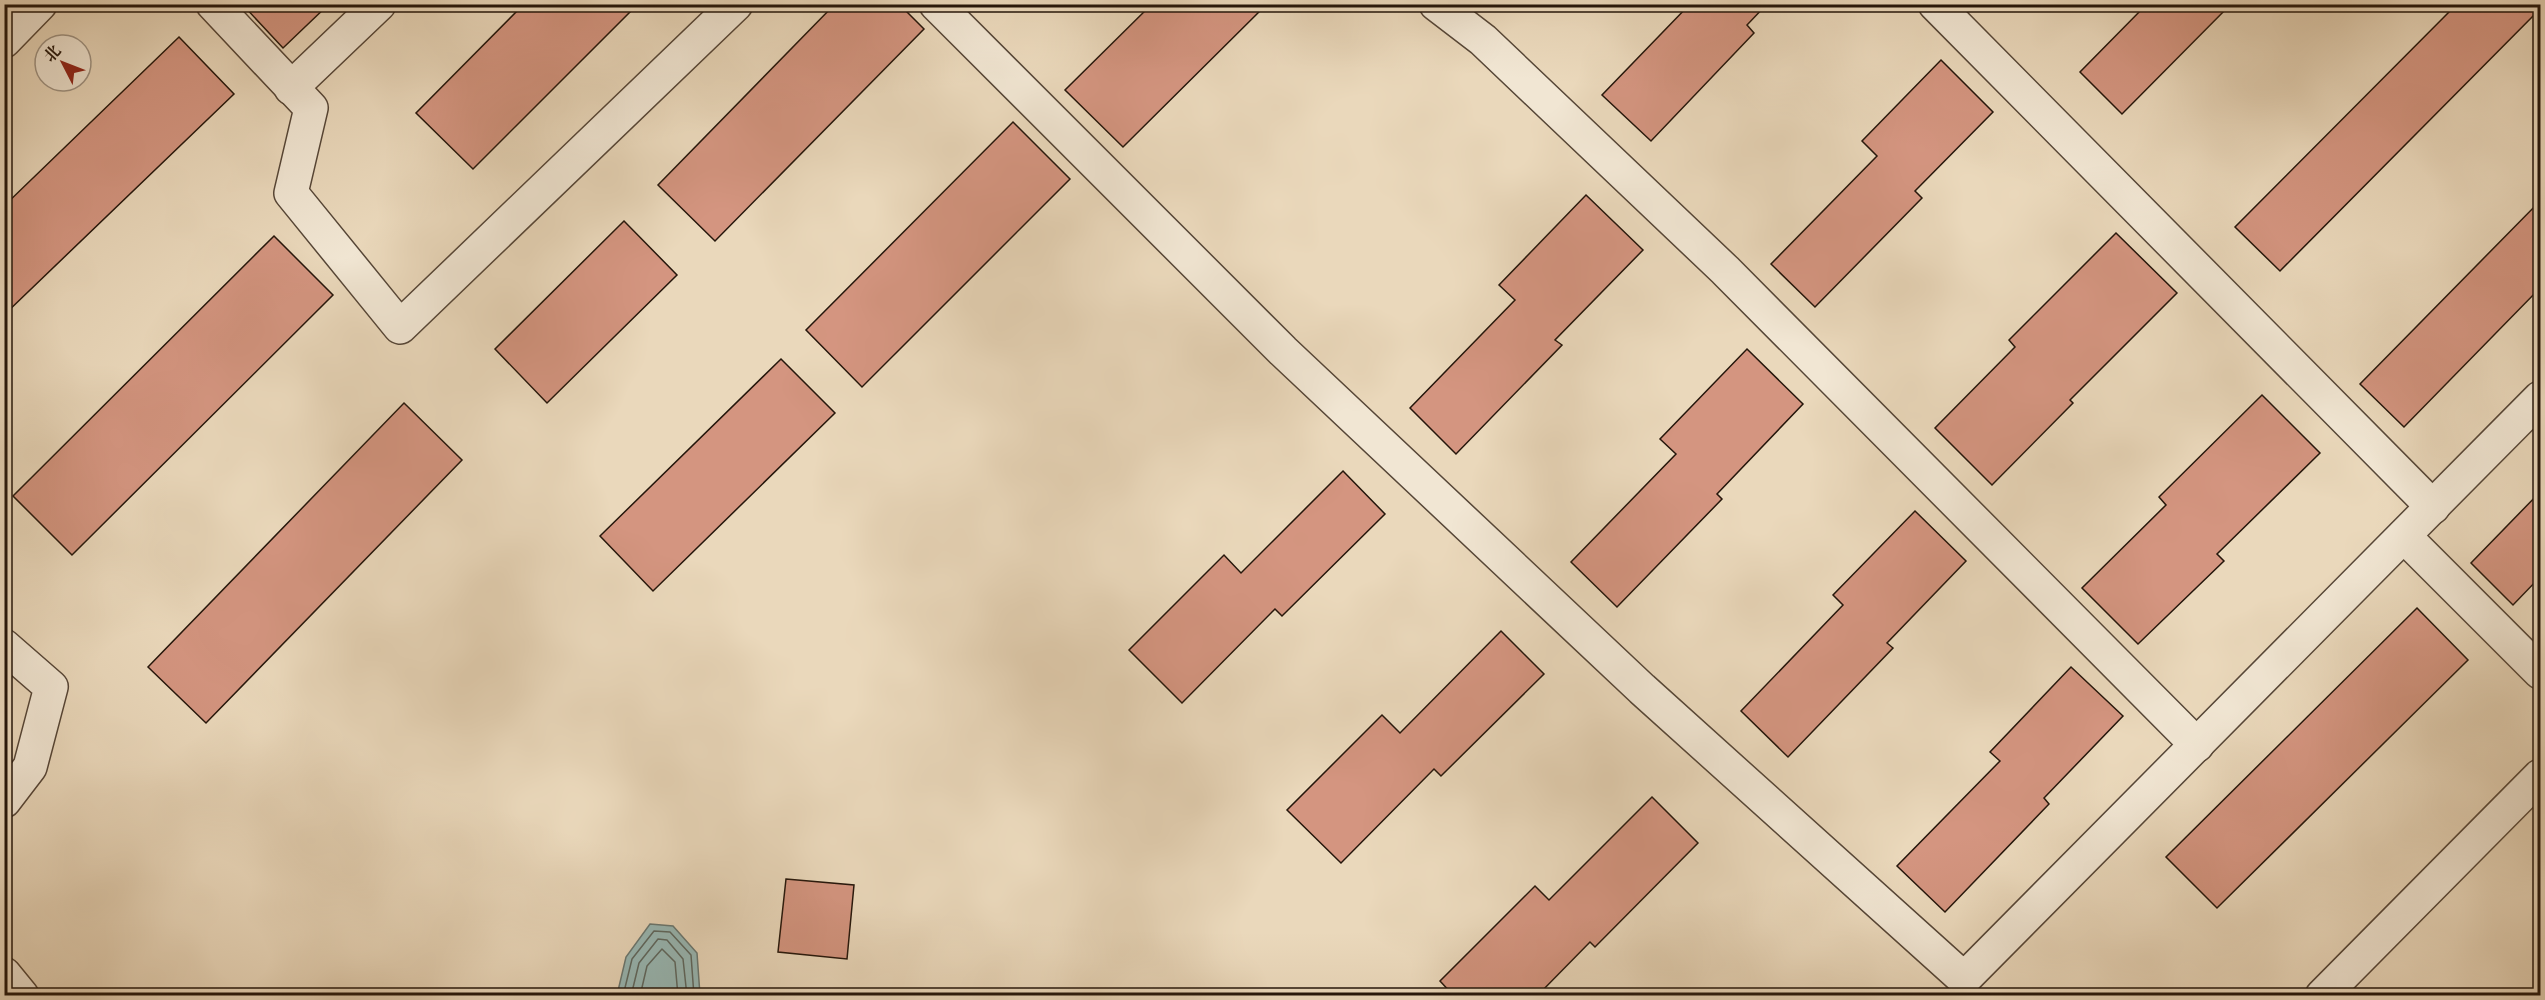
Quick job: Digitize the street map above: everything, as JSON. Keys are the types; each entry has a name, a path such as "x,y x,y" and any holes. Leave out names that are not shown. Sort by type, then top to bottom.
{"street":[{"path":"4,41 40,4"},
{"path":"213,4 311,108 291,193 400,327 736,4"},
{"path":"291,88 379,4"},
{"path":"936,4 1283,351 1642,689 1964,979 2541,398"},
{"path":"1436,4 1483,40 1725,270 2197,745"},
{"path":"1935,4 2433,507"},
{"path":"2404,536 2541,672"},
{"path":"4,646 51,687 30,767 4,801"},
{"path":"2322,996 2541,776"},
{"path":"4,974 22,996"}],"water":[{"path":"650,924 673,926 697,953 700,995 617,995 626,957"}],"building":[{"path":"242,4 329,4 283,48"},
{"path":"524,4 638,4 473,169 416,113"},
{"path":"835,4 899,4 924,29 715,241 658,185"},
{"path":"1152,4 1267,4 1123,147 1065,90"},
{"path":"1690,4 1767,4 1747,25 1754,33 1651,141 1602,95"},
{"path":"2147,4 2231,4 2122,114 2080,72"},
{"path":"2457,4 2533,4 2539,10 2280,271 2235,227"},
{"path":"179,37 234,94 4,315 4,206"},
{"path":"1941,60 1993,112 1915,191 1922,198 1815,307 1771,264 1877,156 1862,141"},
{"path":"1013,122 1070,179 862,387 806,330"},
{"path":"1586,195 1643,250 1555,340 1562,345 1456,454 1410,408 1515,300 1499,285"},
{"path":"2540,201 2540,288 2404,427 2360,384"},
{"path":"624,221 677,275 547,403 495,349"},
{"path":"2116,233 2177,293 2070,400 2073,403 1992,485 1935,428 2015,347 2009,340"},
{"path":"274,236 333,295 72,555 13,496"},
{"path":"1747,349 1803,404 1717,494 1722,499 1617,607 1571,562 1676,454 1660,439"},
{"path":"781,359 835,413 653,591 600,536"},
{"path":"2262,395 2320,453 2217,554 2224,561 2138,644 2082,588 2166,505 2159,497"},
{"path":"404,403 462,460 206,723 148,667"},
{"path":"1343,471 1385,514 1282,616 1275,609 1182,703 1129,650 1224,555 1241,573"},
{"path":"2540,492 2540,577 2513,605 2471,563"},
{"path":"1915,511 1966,561 1887,643 1893,648 1788,757 1741,711 1843,605 1833,595"},
{"path":"2417,608 2468,660 2217,908 2166,857"},
{"path":"1501,631 1544,674 1441,776 1434,769 1341,863 1287,810 1382,715 1400,733"},
{"path":"2071,667 2123,716 2044,798 2049,804 1945,912 1897,866 2000,761 1990,752"},
{"path":"1652,797 1698,843 1595,947 1590,942 1537,996 1454,996 1440,981 1535,886 1549,900"},
{"path":"786,879 854,885 847,959 778,952"}]}
